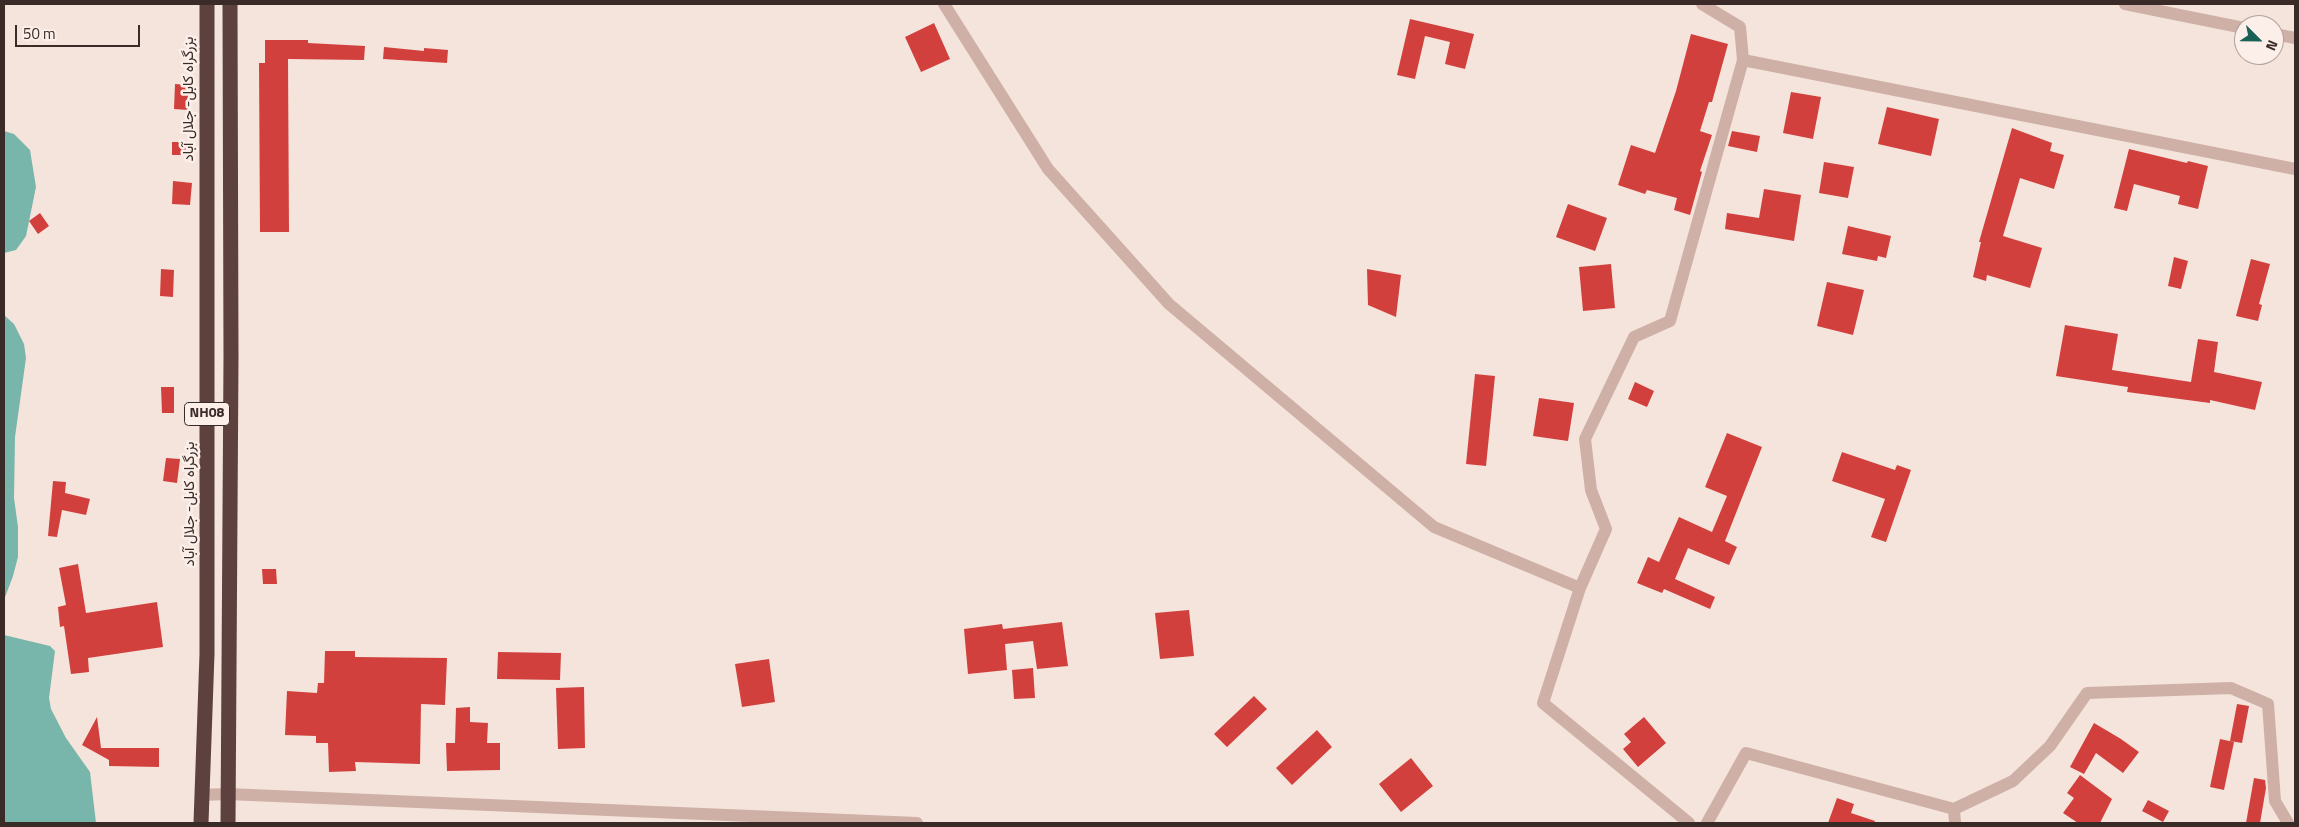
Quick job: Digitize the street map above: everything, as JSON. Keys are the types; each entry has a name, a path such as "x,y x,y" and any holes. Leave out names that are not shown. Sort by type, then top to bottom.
{"highway":[{"name":"بزرگراه کابل- جلال آباد","path":"201,823 207,654 207,4"},
{"name":"NH08","path":"228,823 232,358 230,4"},
{"path":"207,359 232,358"}],"street":[{"path":"944,4 1048,169 1169,304 1434,527 1580,588"},
{"path":"1689,823 1543,703 1580,588 1606,529 1591,490 1585,439 1634,336 1670,321 1743,60 1740,28 1702,4"},
{"path":"2125,4 2234,26"},
{"path":"1743,60 2295,169"},
{"path":"1707,823 1746,753 1954,809 2013,781 2050,746 2087,693 2231,688 2268,704 2276,801 2288,823"},
{"path":"201,795 228,794 917,823"},
{"path":"1954,809 1956,823"}],"water":[{"path":"4,131 14,134 30,150 36,187 26,236 16,250 4,253"},
{"path":"4,315 14,324 24,344 26,358 15,437 14,498 18,527 18,557 4,600"},
{"path":"4,635 50,646 55,651 49,698 51,709 66,738 90,772 96,823 4,823"}],"building":[{"path":"1410,19 1474,34 1465,69 1445,64 1450,42 1425,36 1415,79 1397,75"},
{"path":"934,23 950,59 921,72 905,37"},
{"path":"1691,34 1728,44 1712,102 1709,102 1700,131 1712,135 1700,171 1702,172 1690,215 1674,210 1677,198 1647,190 1645,194 1618,185 1631,145 1655,153 1676,91"},
{"path":"265,40 308,40 308,43 365,46 364,60 288,59 289,232 260,232 259,63 265,63"},
{"path":"384,47 424,51 424,48 448,50 447,63 383,59"},
{"path":"175,84 189,85 188,110 174,109"},
{"path":"1791,92 1821,97 1813,139 1783,133"},
{"path":"1887,107 1939,119 1931,156 1878,144"},
{"path":"2012,128 2052,143 2050,151 2064,155 2054,189 2020,178 2003,236 2042,248 2030,288 1987,275 1986,281 1973,277 1981,242 1979,242"},
{"path":"1732,131 1760,136 1757,152 1728,146"},
{"path":"172,142 188,142 188,155 172,155"},
{"path":"2129,149 2208,166 2198,209 2178,204 2180,196 2134,184 2127,211 2114,208"},
{"path":"1824,162 1854,167 1848,198 1819,193"},
{"path":"173,181 192,183 190,205 172,204"},
{"path":"1764,189 1801,195 1794,241 1725,229 1727,213 1759,218"},
{"path":"1568,204 1607,218 1595,251 1556,237"},
{"path":"40,213 49,226 38,234 29,221"},
{"path":"1848,226 1891,236 1886,258 1878,256 1877,261 1842,254"},
{"path":"2174,257 2188,261 2181,289 2168,286"},
{"path":"2251,259 2270,264 2259,304 2262,305 2258,321 2236,316"},
{"path":"1611,264 1615,308 1583,311 1579,267"},
{"path":"161,269 174,270 173,297 160,296"},
{"path":"1367,269 1401,275 1396,317 1368,305"},
{"path":"1827,282 1864,290 1853,335 1817,326"},
{"path":"2065,325 2118,334 2112,370 2191,382 2198,339 2218,342 2214,372 2262,382 2255,410 2210,400 2210,403 2127,392 2128,387 2056,376"},
{"path":"1475,374 1495,376 1486,466 1466,464"},
{"path":"1635,382 1654,391 1647,407 1628,399"},
{"path":"161,387 174,387 174,413 162,413"},
{"path":"1539,398 1574,403 1568,441 1533,436"},
{"path":"1727,433 1762,447 1725,541 1737,547 1729,565 1688,548 1675,579 1715,597 1710,609 1664,589 1662,593 1637,583 1648,557 1659,562 1679,517 1712,532 1727,496 1705,487"},
{"path":"1842,452 1895,470 1897,465 1911,470 1886,542 1871,537 1885,499 1832,481"},
{"path":"166,458 180,459 177,483 163,481"},
{"path":"53,481 66,482 65,493 90,499 86,515 62,510 57,537 48,536"},
{"path":"78,564 86,613 157,602 163,647 88,658 89,672 71,674 64,626 60,627 58,607 66,605 59,568"},
{"path":"262,569 276,569 277,584 263,584"},
{"path":"1189,610 1194,656 1160,659 1155,613"},
{"path":"1062,622 1068,666 1037,669 1033,641 1005,644 1007,670 968,674 964,629 1002,624 1003,629"},
{"path":"325,651 355,651 355,657 447,658 445,705 421,704 420,764 355,762 356,771 329,772 328,743 316,743 316,736 285,735 287,691 317,693 318,683 324,683"},
{"path":"498,652 561,653 560,680 497,679"},
{"path":"769,659 775,702 742,707 735,664"},
{"path":"1033,668 1035,698 1014,699 1012,670"},
{"path":"584,687 585,748 558,749 556,688"},
{"path":"1254,696 1267,709 1227,747 1214,734"},
{"path":"2237,704 2249,706 2242,743 2230,741"},
{"path":"470,707 470,722 488,723 487,743 500,743 500,770 447,771 446,743 455,743 456,708"},
{"path":"97,717 101,748 159,748 159,767 109,766 109,760 82,745"},
{"path":"1644,717 1666,743 1638,767 1623,749 1631,742 1624,734"},
{"path":"2094,723 2139,752 2123,773 2096,753 2084,774 2070,767"},
{"path":"1317,730 1332,747 1292,785 1276,768"},
{"path":"2220,739 2234,742 2224,790 2210,787"},
{"path":"1411,758 1433,786 1401,812 1379,784"},
{"path":"2080,775 2112,799 2100,823 2078,823 2063,813 2074,798 2067,793"},
{"path":"2254,778 2265,780 2266,788 2260,823 2246,823"},
{"path":"1837,798 1854,804 1851,813 1875,821 1874,823 1828,823"},
{"path":"2148,800 2169,811 2163,822 2142,811"}]}
